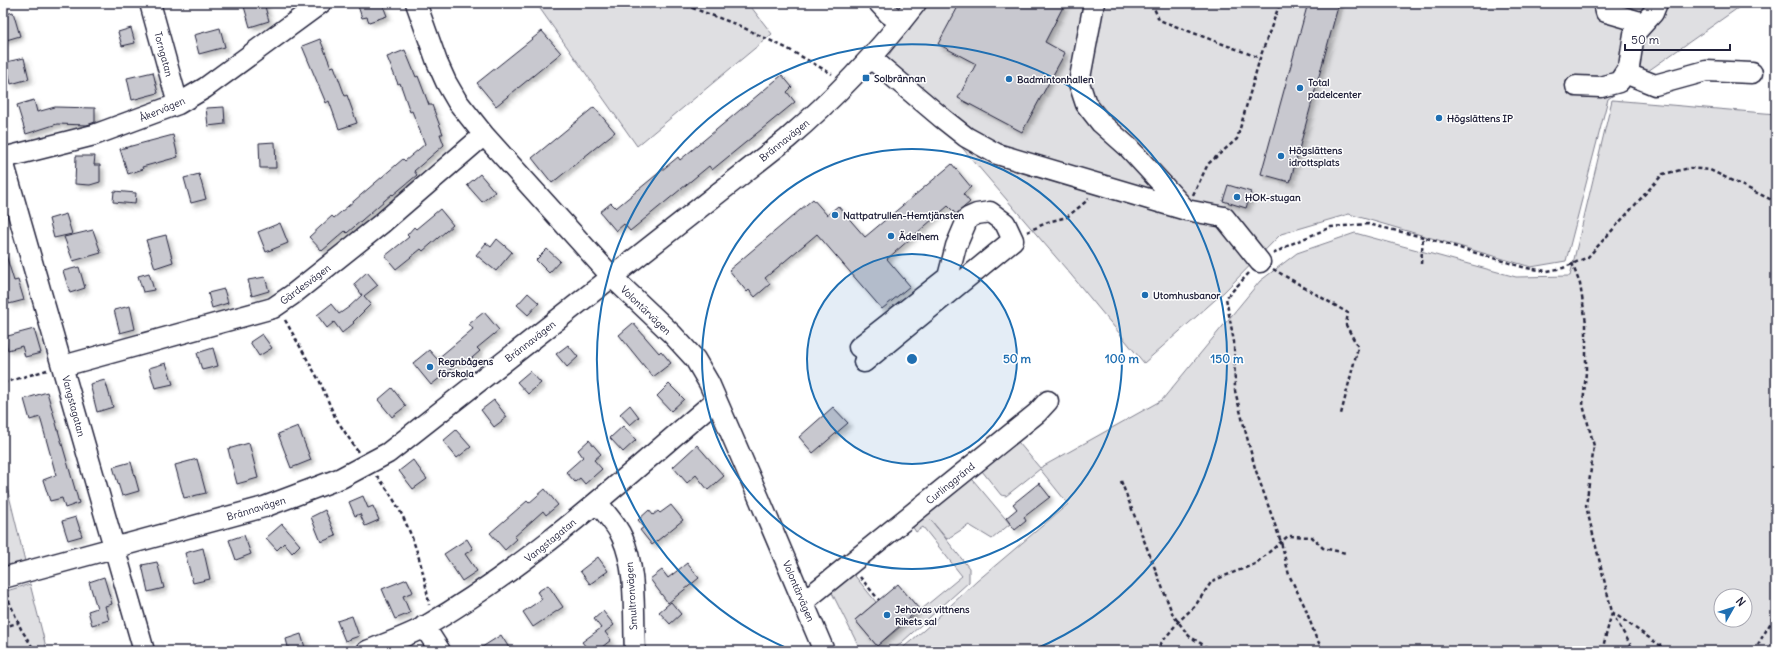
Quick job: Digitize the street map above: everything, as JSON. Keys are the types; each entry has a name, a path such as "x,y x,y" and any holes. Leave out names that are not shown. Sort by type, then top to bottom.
{"street":[{"name":"Torngatan","path":"150,3 178,104"},
{"name":"Åkervägen","path":"3,159 94,135 178,104 205,88 321,3"},
{"name":"Volontärvägen","path":"416,3 437,62 457,101 484,135 612,277 672,334 695,359 709,383 715,401 759,498 824,651"},
{"path":"879,3 889,14 901,22"},
{"name":"Brännavägen","path":"3,578 264,507 340,478 388,453 787,139 848,83 871,58 916,3"},
{"path":"1094,3 1079,83 1086,104 1100,123 1128,147 1186,210"},
{"path":"1604,3 1606,12 1644,23"},
{"path":"1576,86 1602,87 1619,82 1629,67 1634,34 1654,13 1657,3"},
{"path":"871,58 966,137 997,154 1104,186 1136,201 1224,217 1260,262"},
{"path":"1625,73 1655,85 1706,71 1752,73"},
{"name":"Gärdesvägen","path":"59,367 273,308 292,295 381,224 484,135"},
{"name":"Vangstagatan","path":"3,159 59,367 144,651"},
{"path":"990,212 1005,223 1013,240 861,355 948,277 956,246 968,218 977,214 990,212"},
{"name":"Vangstagatan","path":"367,651 424,626 523,561 597,502 715,401"},
{"name":"Curlinggränd","path":"803,602 1037,413 1048,401"},
{"name":"Smultronvägen","path":"597,502 622,536 627,549 631,574 635,651"},
{"path":"424,626 440,651"}],"path":[{"path":"679,3 738,25 774,42 848,83"},
{"path":"1152,3 1159,20 1260,58"},
{"path":"1186,210 1208,164 1237,139 1260,58 1280,3"},
{"path":"1324,651 1316,638 1305,607 1289,574 1281,542 1255,468 1235,392 1234,342 1226,298 1260,262 1291,244 1331,227 1368,224 1423,237 1533,269 1547,271 1563,268 1588,257 1663,174 1690,168 1710,170 1776,202"},
{"path":"1013,240 1048,222 1067,217 1104,186"},
{"path":"1421,264 1423,237"},
{"path":"1260,262 1348,313 1346,325 1358,347 1341,414"},
{"path":"1572,263 1580,284 1586,323 1586,372 1583,405 1594,446 1586,506 1612,612 1634,651"},
{"path":"3,382 59,367"},
{"path":"1121,481 1173,615 1188,636 1213,651"},
{"path":"1154,651 1178,622 1195,606 1212,581 1255,564 1288,536 1312,537 1323,548 1346,553"},
{"path":"850,564 879,600"},
{"path":"3,588 18,623 35,651"},
{"path":"1602,651 1612,612"},
{"path":"1612,612 1668,651"},
{"path":"1754,651 1776,614"},
{"path":"3,627 18,623"}],"shaded area":[{"path":"536,3 748,3 772,34 637,146"},
{"name":"Högslättens idrottsplats","path":"925,3 1745,3 1608,99 1566,261 1531,267 1349,214 1281,234 1224,292 1144,363 1067,270 886,59"},
{"path":"1612,100 1776,114 1776,651 899,651 977,581 1068,504 1040,469 1006,496 1001,495 978,466 1014,437 1040,468 1162,400 1260,281 1297,253 1355,233 1516,277 1570,276"},
{"path":"3,471 25,561 3,566"},
{"path":"968,474 1010,524 992,539 969,525 947,539 930,519 969,568 969,582 892,651 861,651 831,591 851,571 876,602 855,620 877,646 962,576 923,527 916,532 910,523"},
{"path":"30,584 47,651 3,651 3,592"}],"building":[{"path":"243,3 264,3 269,21 250,27"},
{"path":"368,3 382,3 387,16 369,22 367,17 362,18 358,6"},
{"name":"Badmintonhallen","path":"960,3 1065,3 1045,42 1065,53 1022,132 958,98 976,64 938,44"},
{"name":"Total padelcenter","path":"1308,3 1339,3 1290,182 1261,174"},
{"path":"13,12 20,36 3,41 3,15"},
{"path":"131,28 135,43 122,46 118,32"},
{"path":"220,28 225,47 199,54 194,35"},
{"path":"542,31 561,53 496,106 477,83"},
{"path":"320,39 331,67 334,66 345,96 347,95 357,123 339,129 329,101 326,103 302,46"},
{"path":"405,50 416,77 418,76 429,105 432,105 443,134 440,134 444,145 414,171 417,175 393,195 392,194 347,233 345,231 322,251 309,237 332,216 334,218 403,159 405,161 425,144 412,111 410,112 400,83 398,84 387,57"},
{"path":"24,58 29,79 11,84 6,62"},
{"path":"153,72 158,93 132,100 127,78"},
{"path":"782,75 792,87 787,92 795,102 712,170 709,166 630,231 624,224 616,231 600,212 611,203 616,208 678,157 680,160"},
{"path":"34,100 37,112 55,107 95,108 95,122 87,125 57,124 26,134 17,105"},
{"path":"224,107 225,124 208,126 206,108"},
{"path":"594,107 615,132 552,183 532,158"},
{"path":"173,135 178,157 142,167 143,169 128,174 120,149"},
{"path":"275,142 276,168 260,168 259,143"},
{"path":"76,156 95,156 94,165 100,165 100,182 90,185 75,184"},
{"name":"Ädelhem","path":"952,164 971,187 963,194 970,202 956,214 948,206 887,259 910,286 882,309 817,234 765,278 770,284 755,297 749,290 747,292 729,270 813,199 827,215 838,206 865,237"},
{"path":"199,174 206,199 191,203 184,178"},
{"path":"480,174 495,192 482,202 467,185"},
{"name":"HOK-stugan","path":"1228,185 1251,192 1246,208 1223,201"},
{"path":"114,191 136,193 135,204 113,202"},
{"path":"440,209 453,225 423,251 421,249 396,269 385,256 409,237 407,235 414,227 416,229"},
{"path":"66,214 72,234 54,238 49,219"},
{"path":"280,223 288,243 266,252 258,232"},
{"path":"93,230 101,253 73,261 64,237"},
{"path":"166,235 173,262 155,268 146,240"},
{"path":"497,239 512,252 496,271 476,255 486,243 491,247"},
{"path":"547,249 560,261 549,273 536,260"},
{"path":"3,255 6,255 14,281 18,280 24,300 9,304 7,296 3,297"},
{"path":"79,267 85,288 70,293 63,271"},
{"path":"367,272 378,285 364,296 371,304 353,322 354,323 342,333 334,322 327,328 317,315 331,304 339,314 349,307 362,295 354,284"},
{"path":"149,273 154,290 143,292 138,276"},
{"path":"265,277 269,291 252,296 248,280"},
{"path":"224,289 228,303 212,308 208,293"},
{"path":"528,293 539,303 528,315 517,305"},
{"path":"130,306 135,329 120,333 114,310"},
{"path":"484,312 499,330 477,348 480,351 465,364 462,360 431,385 413,363 429,350 437,359 473,329 469,324"},
{"path":"633,323 659,353 661,351 671,363 653,377 619,335"},
{"path":"34,329 41,353 25,357 22,346 8,350 4,337"},
{"path":"262,334 272,348 259,356 250,342"},
{"path":"568,345 578,357 567,367 556,354"},
{"path":"213,348 218,366 202,370 197,353"},
{"path":"166,363 173,384 155,388 149,368"},
{"path":"530,371 541,383 528,394 517,382"},
{"path":"105,380 113,407 97,412 90,384"},
{"path":"669,384 684,399 671,411 657,396"},
{"path":"392,388 406,406 392,417 378,400"},
{"path":"47,392 79,503 65,508 62,498 50,501 43,480 56,475 40,417 30,420 24,399"},
{"path":"494,400 507,417 494,427 481,410"},
{"path":"630,405 639,417 630,425 620,414"},
{"path":"833,407 848,423 813,453 799,437"},
{"path":"298,426 311,460 291,468 278,434"},
{"path":"623,426 636,440 623,452 610,438"},
{"path":"456,430 471,447 457,458 443,441"},
{"path":"589,440 601,454 594,460 602,469 585,484 580,478 575,482 566,472 583,457 578,450"},
{"path":"249,443 258,478 237,484 228,449"},
{"path":"697,445 724,476 708,490 696,475 687,483 673,467"},
{"path":"197,459 206,493 184,498 175,465"},
{"path":"413,460 427,479 413,489 399,471"},
{"path":"131,462 139,491 122,496 113,467"},
{"path":"1039,483 1050,497 1024,517 1026,521 1015,530 1006,518 1017,509 1013,504"},
{"path":"545,489 558,505 546,515 543,511 514,537 517,539 505,550 490,533 527,501 529,503"},
{"path":"363,496 368,508 373,506 379,520 365,526 360,514 355,516 349,502"},
{"path":"671,505 683,520 652,545 640,530 644,527 638,520 649,510 653,515 658,511 660,513"},
{"path":"325,510 336,536 321,542 311,517"},
{"path":"76,517 82,536 68,540 62,521"},
{"path":"282,524 300,545 292,553 284,543 277,550 266,538"},
{"path":"244,535 251,554 236,560 229,540"},
{"path":"467,539 473,549 465,554 477,571 462,581 444,554"},
{"path":"203,548 210,579 193,583 185,553"},
{"path":"598,557 608,571 590,584 580,571"},
{"path":"157,562 164,588 148,592 142,565"},
{"path":"687,563 699,578 668,603 650,579 662,570 668,578"},
{"path":"104,577 112,604 105,606 109,620 92,625 88,611 97,608 89,582"},
{"path":"407,579 413,592 403,596 410,613 395,619 382,589"},
{"name":"Jehovas vittnens Rikets sal","path":"898,584 919,609 877,646 855,620"},
{"path":"548,585 563,607 533,627 523,612 542,599 537,592"},
{"path":"671,602 681,614 670,624 659,612"},
{"path":"603,611 614,625 605,632 611,640 597,651 589,651 582,642 601,628 594,619"},
{"path":"352,616 359,636 345,641 337,621"},
{"path":"301,634 306,651 289,651 286,639"},
{"path":"501,635 511,651 476,651"}],"place":[{"name":"Solbrännan","path":"866,78"},
{"name":"Badmintonhallen","path":"1009,79"},
{"name":"Total padelcenter","path":"1300,88"},
{"name":"Högslättens IP","path":"1439,118"},
{"name":"Högslättens idrottsplats","path":"1281,156"},
{"name":"HOK-stugan","path":"1237,197"},
{"name":"Nattpatrullen-Hemtjänsten","path":"835,215"},
{"name":"Ädelhem","path":"891,236"},
{"name":"Utomhusbanor","path":"1145,295"},
{"name":"Regnbågens förskola","path":"430,367"},
{"name":"Jehovas vittnens Rikets sal","path":"887,615"}]}
